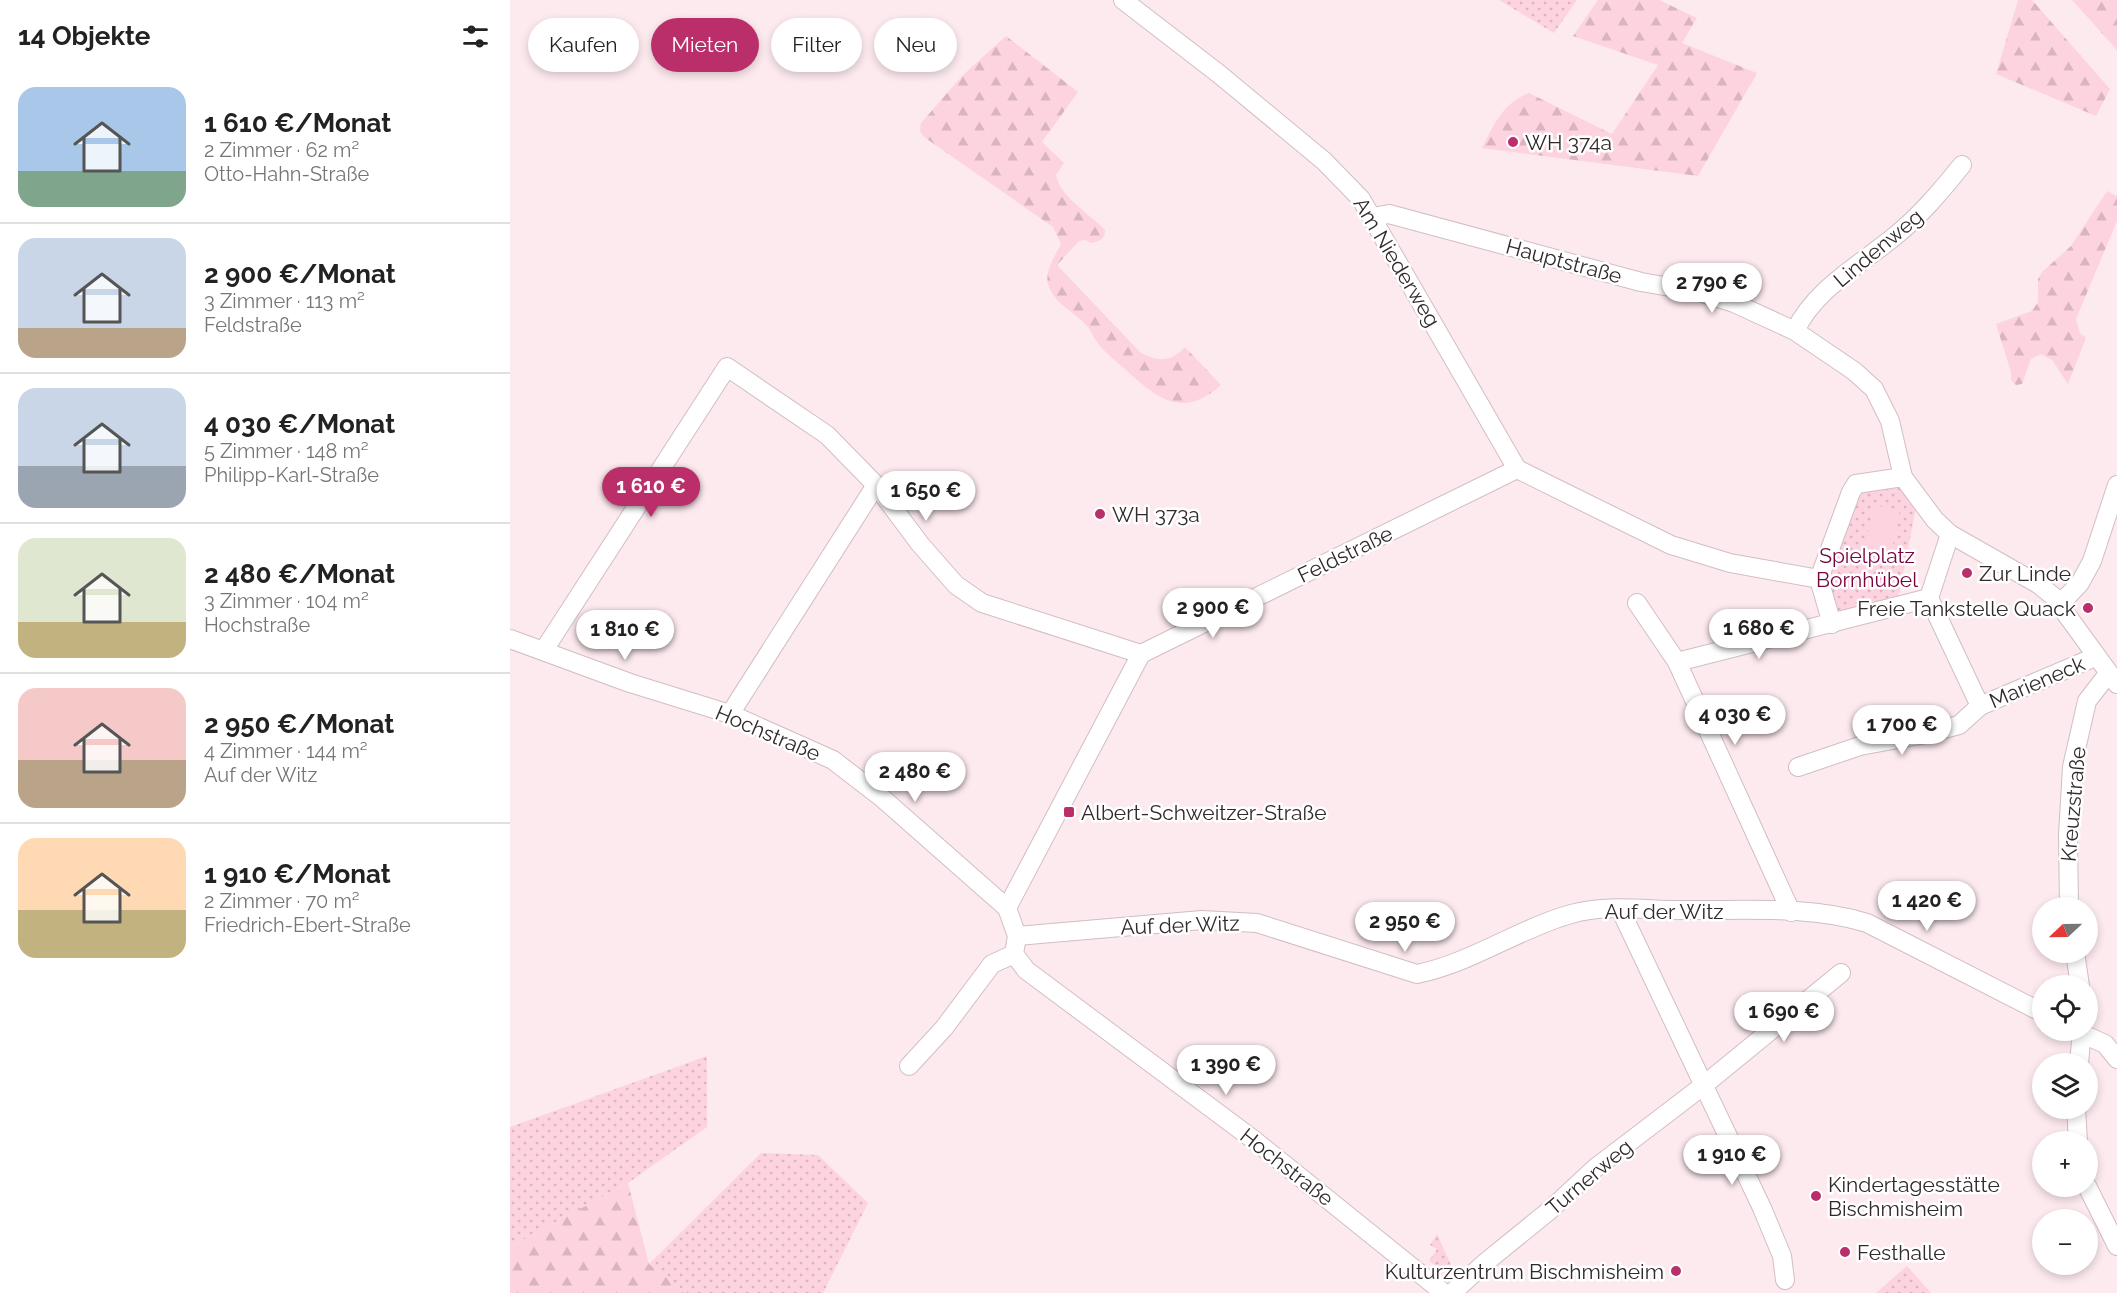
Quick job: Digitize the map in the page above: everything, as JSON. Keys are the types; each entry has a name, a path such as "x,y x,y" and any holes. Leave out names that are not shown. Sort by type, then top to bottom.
{"street":[{"name":"Am Niederweg","path":"1123,0 1220,74 1324,161 1361,199 1517,469"},
{"name":"Lindenweg","path":"1795,331 1816,299 1908,225 1940,193 1962,165"},
{"name":"Hauptstraße","path":"1373,217 1382,213 1411,219 1641,282 1699,292 1734,303 1795,331 1854,370 1874,389 1890,421 1903,477 1924,508 1950,534 2038,584 2060,604 2095,657 2113,679"},
{"path":"544,650 727,367 827,435 876,485 920,544 956,585 982,603 1141,654 1006,908"},
{"path":"1517,469 1636,530 1681,549 1730,563 1819,579"},
{"name":"Feldstraße","path":"1141,654 1517,469"},
{"path":"1832,624 1819,579 1856,484 1903,477"},
{"path":"730,714 876,485"},
{"path":"2060,604 2080,583 2092,561 2117,485"},
{"path":"1677,662 1929,598 1950,534"},
{"name":"Marieneck","path":"1929,598 1980,706"},
{"path":"1637,603 1677,662 1791,912"},
{"name":"Hochstraße","path":"510,639 630,683 730,714 833,760 881,797 1006,908 1017,936"},
{"name":"Marieneck","path":"1798,767 1860,746 1959,725 1980,706 2095,657"},
{"name":"Kreuzstraße","path":"2068,897 2068,835 2072,767 2087,701 2113,679"},
{"path":"1620,909 1778,1244 1785,1280"},
{"name":"Auf der Witz","path":"1017,936 1202,920 1240,920 1257,923 1418,974 1442,968 1562,917 1583,911 1620,909 1791,912 1846,917 1868,923 2032,1007"},
{"path":"909,1066 944,1028 992,964 1014,954 1017,936"},
{"name":"Hochstraße","path":"1014,954 1026,970 1254,1140 1444,1293"},
{"name":"Turnerweg","path":"1452,1293 1550,1210 1594,1168 1704,1085 1840,973"},
{"path":"2098,1041 2105,1044 2117,1059"},
{"path":"2093,1197 2117,1246"}],"green space":[{"path":"1499,0 1577,0 1554,33"},
{"path":"1598,0 1659,0 1697,18 1682,43 1757,73 1698,176 1482,148 1500,115 1512,102 1529,93 1612,134 1658,65 1573,36"},
{"path":"2018,0 2032,0 2110,89 2096,116 1996,74"},
{"path":"2072,0 2117,0 2117,50"},
{"path":"1006,36 1078,92 1042,142 1064,163 1056,175 1064,191 1076,205 1105,230 1105,233 1103,238 1091,243 1086,240 1079,241 1057,265 1141,353 1164,359 1175,356 1185,347 1221,385 1207,396 1182,403 1170,401 1148,389 1111,357 1097,342 1087,326 1056,299 1049,287 1049,270 1061,244 1053,227 924,137 920,131 921,123 963,75"},
{"path":"2107,191 2117,196 2117,221 2076,319 2080,333 2086,338 2068,384 2052,360 2041,354 2031,359 2022,384 2016,385 2011,380 2011,372 1996,324 2032,311 2038,302 2038,279 2042,272 2071,246"},
{"name":"Spielplatz Bornhübel","path":"1900,482 1916,508 1898,599 1835,617 1824,579 1859,487"},
{"path":"1873,505 1900,510 1890,559 1864,554"},
{"path":"707,1056 707,1127 628,1183 510,1247 510,1127"},
{"path":"761,1153 818,1155 868,1203 823,1293 687,1293 649,1264"},
{"path":"628,1183 649,1264 687,1293 510,1293 510,1247"},
{"path":"1437,1234 1455,1274 1453,1278 1429,1261 1437,1249 1430,1245"},
{"path":"1907,1266 1931,1293 1876,1293"}],"place":[{"name":"WH 374a","path":"1513,142"},
{"name":"WH 373a","path":"1100,514"},
{"name":"Zur Linde","path":"1967,573"},
{"name":"Freie Tankstelle Quack","path":"2088,608"},
{"name":"Albert-Schweitzer-Straße","path":"1069,812"},
{"name":"Kindertagesstätte Bischmisheim","path":"1816,1196"},
{"name":"Festhalle","path":"1845,1252"},
{"name":"Kulturzentrum Bischmisheim","path":"1676,1271"}]}
